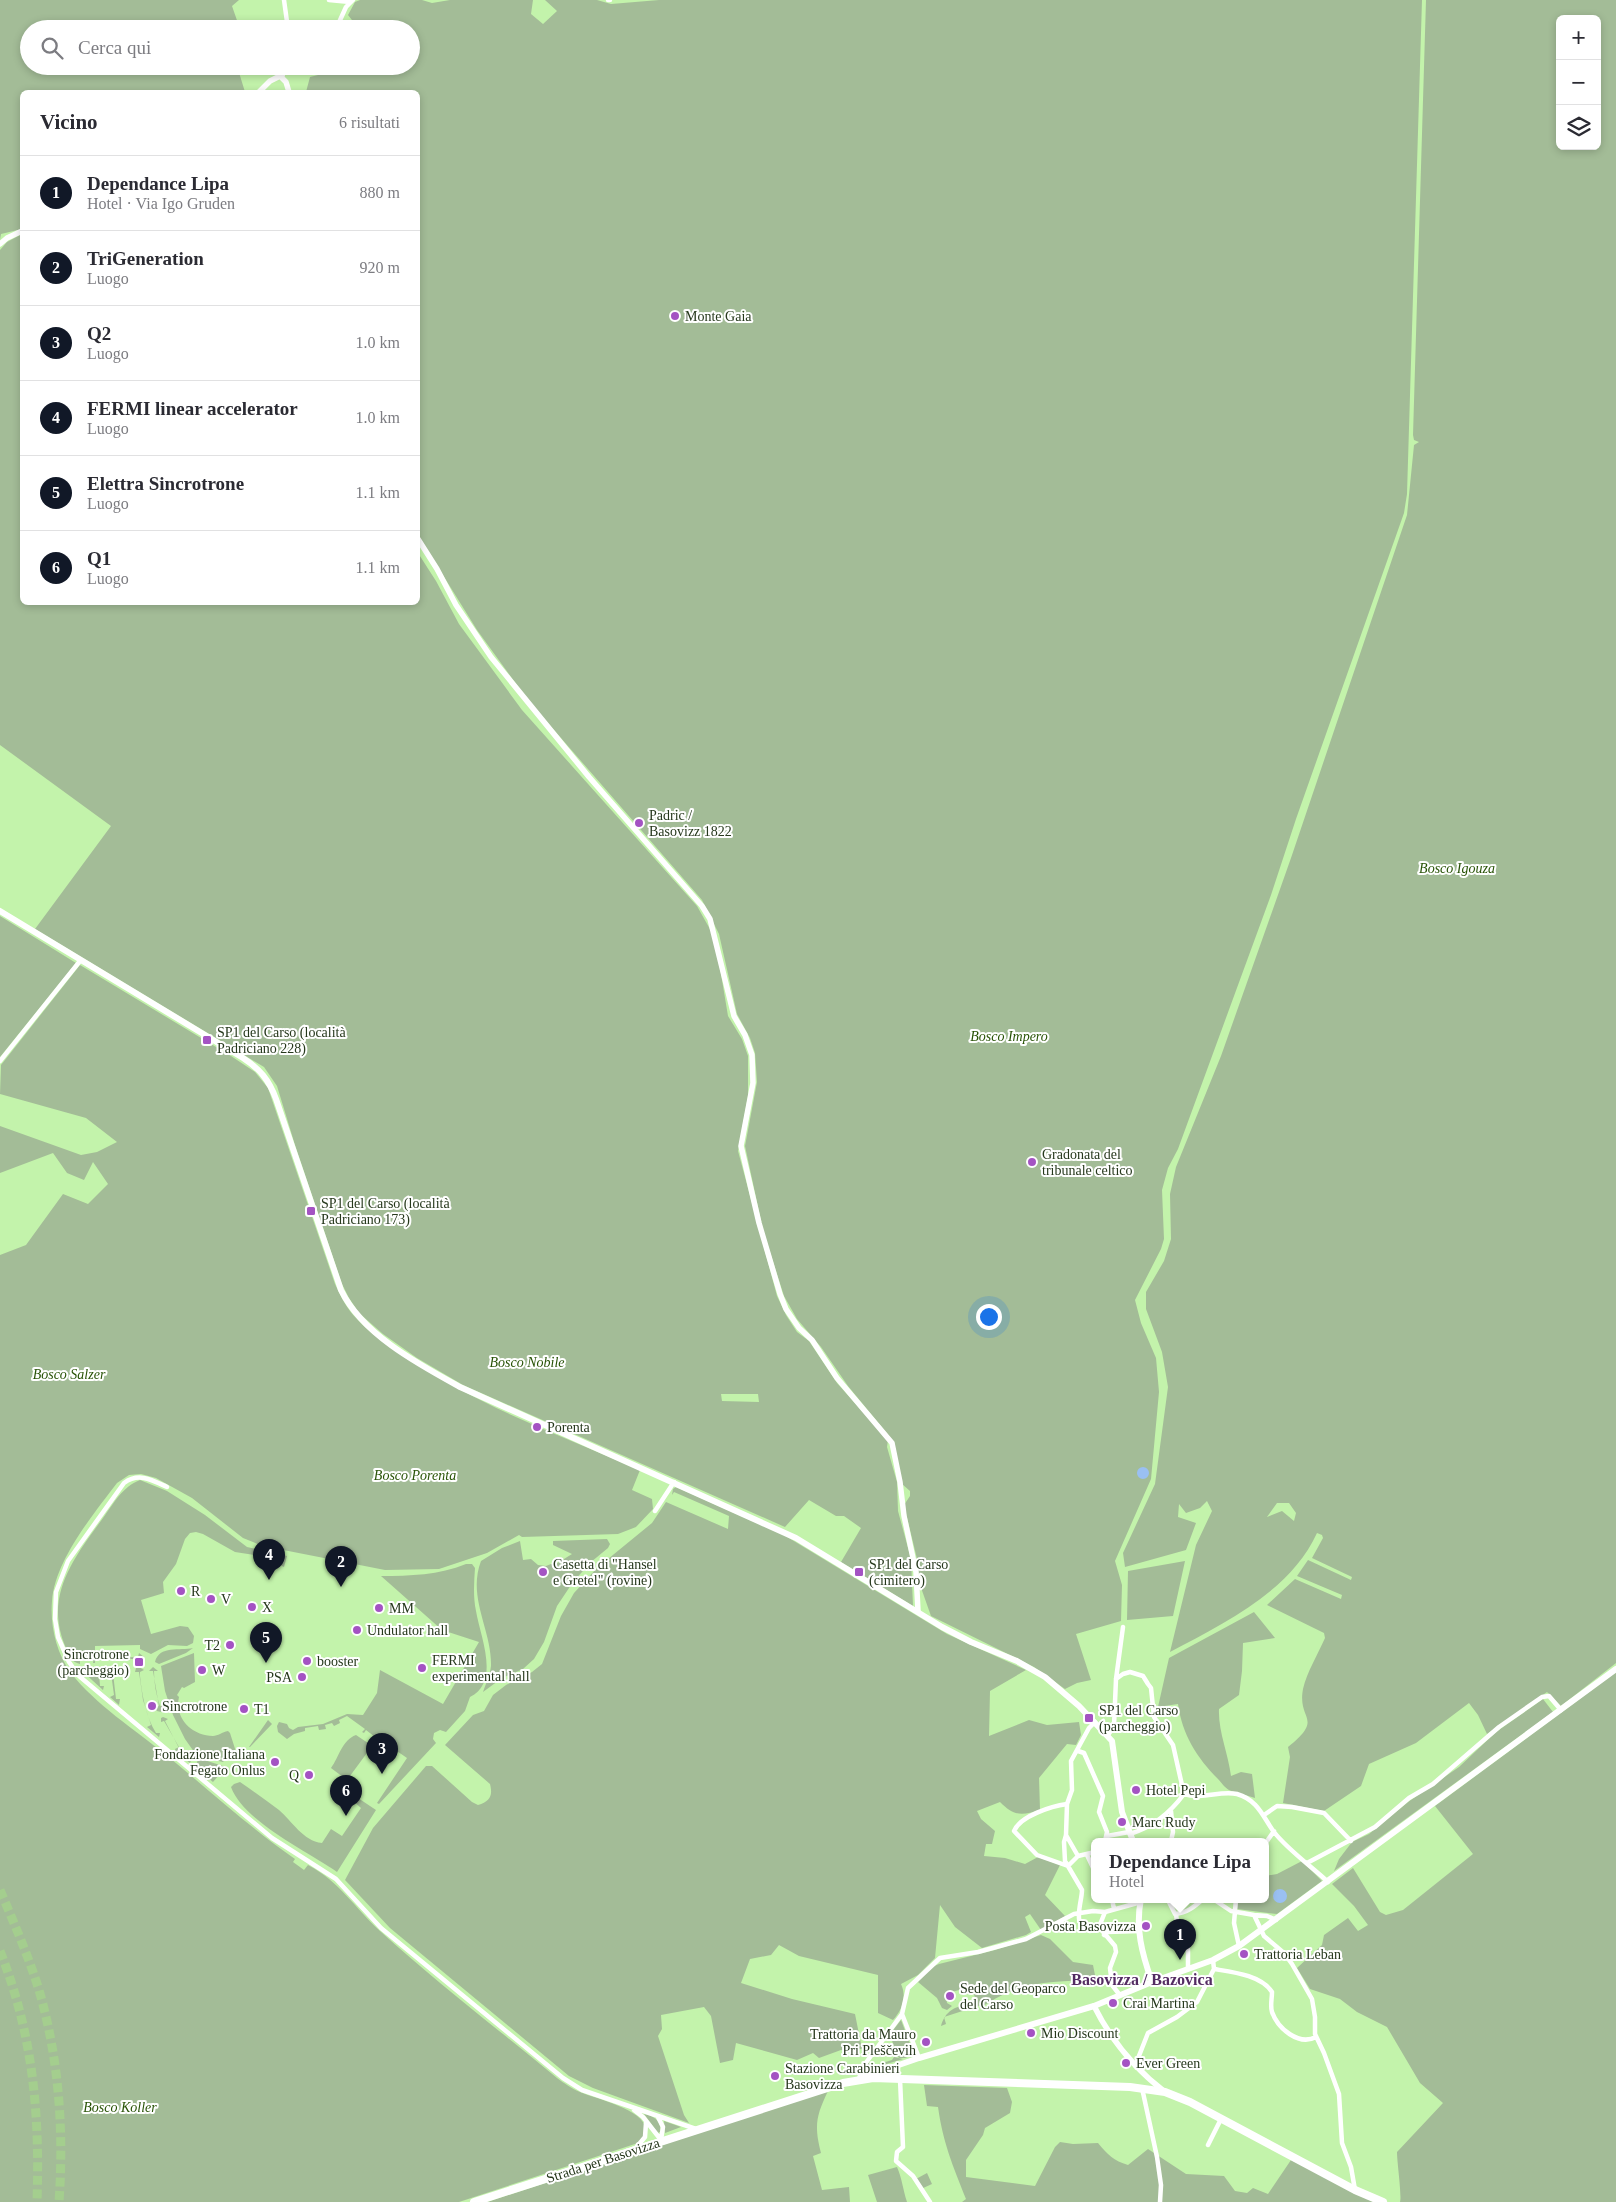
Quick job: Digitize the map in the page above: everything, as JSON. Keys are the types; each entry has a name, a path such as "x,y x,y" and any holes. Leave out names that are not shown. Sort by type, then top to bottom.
{"main road":[{"path":"0,911 243,1058 261,1071 276,1099 341,1290 352,1309 365,1324 414,1360 467,1390 796,1538 942,1627 1017,1661 1045,1677 1095,1722 1108,1735 1114,1746 1122,1812 1132,1838"},
{"path":"859,2079 919,2058 1094,2006 1119,1994 1213,1960 1239,1946 1616,1669"},
{"path":"1141,1903 1139,1931 1145,1961 1152,1982"},
{"name":"Strada per Basovizza","path":"474,2202 661,2140 859,2079 900,2079 1142,2088 1165,2092 1190,2102 1355,2190 1383,2202"}],"street":[{"path":"284,0 287,20"},
{"path":"329,0 351,1 341,20"},
{"path":"261,90 270,81 282,76 288,90"},
{"path":"0,244 6,238 20,232"},
{"path":"420,543 437,569 456,605 491,657 589,777 702,906 710,919 734,1016 745,1035 752,1055 753,1083 742,1147 759,1223 780,1294 786,1309 799,1328 812,1340 837,1378 892,1442 904,1516 916,1572 918,1612"},
{"path":"0,1061 80,961"},
{"path":"167,1487 142,1476 126,1481 68,1561 56,1592 55,1619 60,1645 74,1669 97,1693 272,1838 336,1879 387,1933 556,2073 582,2090 696,2129"},
{"path":"655,1511 674,1482"},
{"path":"1108,1735 1114,1726 1116,1679 1123,1626"},
{"path":"1116,1679 1130,1672 1143,1676 1151,1688 1154,1717 1173,1745 1178,1776 1184,1794"},
{"path":"1308,1863 1375,1827 1409,1798 1433,1784 1499,1727 1542,1697 1549,1696 1561,1710"},
{"path":"1095,1722 1089,1728 1070,1767 1072,1790 1067,1804 1064,1849 1068,1866 1082,1890 1078,1914 1086,1930 1090,1932 1099,1927 1105,1912"},
{"path":"1078,1751 1084,1753 1103,1796 1099,1812 1106,1838"},
{"path":"1110,1838 1142,1830 1171,1811 1184,1794"},
{"path":"1184,1794 1198,1797 1238,1794 1251,1800 1264,1815 1274,1831 1328,1882"},
{"path":"1067,1804 1027,1817 1014,1830 1037,1855 1068,1866"},
{"path":"1264,1815 1277,1806 1324,1813 1350,1841"},
{"path":"1171,1811 1172,1838"},
{"path":"1269,1838 1274,1831"},
{"path":"1066,1834 1078,1856"},
{"path":"1068,1866 1078,1856 1091,1854"},
{"path":"1087,1855 1091,1864"},
{"path":"1113,1903 1114,1909"},
{"path":"859,2079 862,2068 902,2014 908,1988 940,1958 978,1952 1026,1939 1078,1914 1093,1911 1105,1912 1131,1903"},
{"path":"1170,1903 1173,1913 1176,1914 1177,1941 1188,1949 1188,1970"},
{"path":"1176,1914 1184,1913 1200,1903"},
{"path":"1219,1903 1234,1912 1266,1916 1276,1920"},
{"path":"1235,1903 1234,1912 1239,1946"},
{"path":"1254,1915 1261,1931 1284,1953 1309,1991 1316,2016 1316,2037 1339,2094 1342,2143 1351,2167 1355,2190"},
{"path":"1099,1927 1115,1946 1116,1952 1110,1968 1112,1985 1119,1994"},
{"path":"1104,1935 1107,1932 1139,1931"},
{"path":"1134,2066 1145,2036 1152,2030 1177,2017 1197,2002 1214,1969 1213,1960"},
{"path":"1214,1969 1247,1975 1261,1982 1272,1992 1273,2013 1281,2029 1300,2038 1311,2040 1316,2037"},
{"path":"1094,2006 1106,2028 1134,2066 1165,2092"},
{"path":"902,2014 919,2058"},
{"path":"1144,2076 1142,2088 1161,2185 1160,2202"},
{"path":"900,2079 903,2147 897,2152 896,2161 913,2176 930,2202"},
{"path":"618,2103 639,2113 661,2140"},
{"path":"658,2116 663,2126 661,2140"},
{"path":"1208,2145 1221,2119"},
{"path":"635,2149 646,2134 646,2122"}],"green space":[{"path":"0,0 239,0 232,6 237,20 20,20 20,75 240,75 244,90 20,90 20,229 1,234 0,240"},
{"name":"Bosco Impero","path":"360,0 422,0 432,3 450,0 533,0 531,14 543,24 557,11 545,0 597,0 611,4 659,0 1422,0 1407,494 1404,513 1271,895 1178,1149 1168,1168 1162,1190 1164,1239 1161,1249 1135,1300 1141,1323 1156,1358 1159,1392 1151,1479 1115,1561 1122,1585 1121,1621 1076,1634 1091,1680 1077,1683 1065,1689 1034,1667 931,1616 919,1582 918,1563 904,1505 910,1496 910,1491 902,1484 894,1442 848,1386 821,1347 797,1319 784,1296 763,1230 745,1146 757,1082 755,1053 750,1038 737,1014 719,934 702,900 527,699 477,630 420,538 420,90 307,90 310,77 318,75 420,75 420,20 352,20 348,15 355,2"},
{"name":"Bosco Igouza","path":"1426,0 1616,0 1616,1663 1561,1706 1547,1692 1487,1734 1478,1715 1469,1703 1416,1743 1369,1764 1361,1786 1324,1811 1283,1803 1290,1757 1288,1747 1305,1730 1307,1724 1302,1699 1303,1689 1325,1638 1324,1633 1267,1605 1295,1579 1341,1599 1342,1595 1297,1576 1308,1560 1351,1580 1352,1577 1312,1558 1323,1538 1322,1535 1317,1533 1305,1554 1290,1572 1254,1604 1170,1652 1196,1545 1212,1511 1207,1501 1200,1508 1186,1513 1179,1504 1178,1517 1196,1523 1186,1550 1125,1567 1123,1553 1155,1484 1168,1387 1162,1352 1146,1309 1146,1292 1164,1261 1171,1239 1170,1194 1176,1167 1221,1056 1291,858 1407,515 1414,445 1419,442 1414,440","holes":["1277,1503 1289,1503 1296,1513 1294,1521 1282,1511 1267,1517"]},
{"name":"Bosco Nobile","path":"20,235 20,605 420,605 420,556 459,624 522,710 697,906 711,931 720,968 728,1016 742,1039 748,1056 748,1096 738,1151 777,1296 797,1332 809,1341 837,1383 888,1440 887,1447 897,1482 898,1511 911,1559 913,1606 841,1562 861,1528 844,1516 836,1516 809,1500 785,1527 463,1385 417,1358 383,1334 359,1313 342,1284 277,1086 264,1067 35,929 111,826 0,745 0,250 7,242","holes":["721,1394 758,1394 759,1402 722,1401"]},
{"path":"0,916 76,963 0,1057"},
{"path":"80,965 231,1056 255,1072 268,1088 335,1284 347,1307 362,1324 392,1348 461,1390 520,1419 640,1470 632,1490 652,1499 653,1509 636,1527 618,1534 522,1537 519,1535 487,1553 439,1569 385,1570 263,1546 243,1538 192,1498 156,1478 141,1474 129,1475 117,1483 97,1509 77,1539 60,1570 52,1601 52,1620 61,1657 71,1673 103,1706 295,1859 293,1862 304,1870 308,1865 329,1879 401,1950 557,2078 577,2091 614,2104 638,2116 644,2124 645,2133 638,2143 459,2202 0,2202 0,1255 26,1245 63,1194 88,1204 108,1184 93,1162 84,1180 67,1173 53,1153 0,1173 0,1126 81,1155 97,1152 117,1142 86,1118 0,1094 1,1065"},
{"path":"140,1480 167,1491 205,1515 247,1547 287,1556 284,1567 261,1556 235,1552 203,1534 190,1533 185,1539 176,1564 163,1582 164,1593 141,1600 151,1634 180,1626 188,1627 194,1636 193,1643 187,1646 168,1645 151,1654 140,1649 140,1645 95,1646 95,1650 90,1652 89,1656 85,1656 85,1660 80,1660 80,1664 77,1663 69,1656 60,1629 58,1611 65,1578 72,1563 115,1501 123,1491"},
{"path":"676,1487 784,1535 947,1634 1026,1670 990,1691 989,1736 1029,1720 1047,1725 1079,1722 1081,1735 1076,1745 1067,1744 1039,1778 1040,1810 1018,1814 1009,1810 1000,1802 977,1811 981,1819 995,1831 992,1844 986,1844 984,1856 1005,1858 1025,1864 1038,1857 1060,1865 1045,1895 1065,1916 1041,1930 1030,1914 1025,1917 1031,1932 982,1948 955,1927 940,1905 935,1958 918,1975 901,1984 904,1994 903,2003 893,2020 878,2013 878,1975 799,1956 779,1945 771,1955 750,1959 741,1983 792,1999 855,2014 862,2049 841,2050 819,2058 813,2053 797,2060 736,2043 733,2060 720,2063 711,2016 704,2007 661,2015 662,2029 658,2036 684,2115 689,2123 593,2088 569,2076 390,1928 345,1880 373,1828 426,1766 432,1766 472,1802 478,1805 490,1798 490,1784 445,1745 473,1715 484,1711 493,1695 506,1685 532,1672 542,1664 561,1616 574,1593 597,1568 652,1523 666,1502 728,1529 729,1516 674,1492 672,1495 673,1489"},
{"path":"607,1539 610,1544 608,1548 591,1562 573,1582 557,1606 544,1642 534,1659 523,1669 502,1678 483,1692 491,1666 488,1640 478,1601 477,1575 481,1561 502,1548 520,1541 523,1560 531,1559 538,1565 546,1566 556,1564 572,1554 553,1545 553,1541"},
{"path":"1185,1561 1173,1616 1127,1620 1128,1571"},
{"path":"472,1564 475,1568 475,1606 486,1658 487,1670 485,1681 479,1690 470,1697 465,1711 446,1732 440,1730 434,1733 433,1739 436,1743 379,1804 377,1803 407,1758 378,1738 347,1780 331,1768 344,1745 351,1737 356,1735 371,1745 375,1737 366,1730 364,1733 362,1732 365,1729 347,1716 339,1720 340,1723 334,1726 332,1723 325,1725 326,1729 319,1730 318,1726 305,1728 305,1731 294,1734 287,1739 278,1732 277,1726 279,1722 287,1724 293,1730 298,1727 323,1724 347,1714 363,1715 377,1693 380,1670 443,1704 479,1642 442,1630 381,1576 435,1573"},
{"path":"1254,1612 1275,1638 1243,1643 1239,1695 1219,1709 1219,1717 1231,1776 1241,1772 1252,1774 1255,1798 1228,1789 1203,1763 1187,1735 1178,1704 1158,1707 1169,1658"},
{"path":"193,1648 186,1653 159,1664 155,1662 157,1657 165,1651"},
{"path":"139,1653 144,1657 144,1662 136,1659 95,1659 95,1663 93,1663 94,1655 95,1658 138,1657"},
{"path":"194,1653 195,1682 184,1688 182,1687 177,1695 179,1697 179,1712 186,1724 198,1733 213,1736 228,1731 230,1733 237,1755 236,1757 228,1756 223,1762 197,1756 185,1739 173,1715 165,1691 161,1666"},
{"path":"139,1667 144,1670 140,1672 140,1676 147,1711 143,1700 139,1672 135,1672 136,1668"},
{"path":"153,1667 158,1671 154,1671 154,1678 153,1671 149,1671"},
{"path":"86,1668 102,1670 103,1672 99,1673 100,1686 104,1686 103,1690 82,1671"},
{"path":"112,1668 117,1671 113,1673 116,1699 120,1699 119,1705 110,1697 114,1695 111,1673 108,1671"},
{"path":"1616,1672 1616,2202 1400,2202 1397,2152 1443,2103 1420,2083 1387,2027 1357,2012 1340,1999 1310,1989 1297,1968 1322,1945 1324,1935 1348,1918 1358,1931 1368,1925 1354,1906 1332,1884 1353,1868 1380,1912 1386,1915 1403,1910 1473,1854 1435,1806"},
{"path":"158,1699 160,1706 164,1705 165,1708 161,1712 155,1708 159,1706"},
{"path":"1543,1699 1553,1712 1334,1871 1339,1859 1352,1842 1369,1834 1408,1802 1459,1767 1496,1732"},
{"path":"148,1715 156,1733 160,1733 159,1737 147,1727 151,1725"},
{"path":"163,1717 168,1719 165,1721 174,1738 164,1721 161,1722"},
{"path":"268,1720 272,1724 249,1747"},
{"path":"179,1747 188,1759 192,1758 190,1763 176,1752 175,1749"},
{"path":"198,1758 226,1767 213,1782 196,1768"},
{"path":"240,1782 279,1810 303,1835 322,1843 331,1829 342,1836 361,1808 352,1800 355,1796 376,1810 337,1872 278,1835 249,1812 238,1800 231,1787"},
{"path":"1302,1861 1322,1881 1277,1914 1237,1909 1238,1903 1269,1903 1269,1875 1277,1874"},
{"path":"1041,1935 1050,1939 1073,1962 1093,1965 1096,1980 1050,1982 1024,1987 996,1998 982,2007 981,2005 945,2017 957,2007 973,2005 977,2001 970,1987 948,1993 946,1996 947,2003 952,2006 947,2010 942,2008 937,1998 918,1982 932,1967 939,1964 995,1950"},
{"path":"944,2018 946,2024 941,2026 943,2020"},
{"path":"901,2020 914,2054 905,2058 899,2058 896,2054 893,2054 895,2051 891,2037 888,2040 887,2038"},
{"path":"894,2057 903,2059 870,2069 864,2068 868,2063 873,2066 892,2060"},
{"path":"924,2085 1007,2088 1012,2102 1010,2113 985,2128 983,2135 966,2160 966,2177 1035,2186 1055,2147 1060,2142 1073,2144 1098,2143 1111,2157 1128,2165 1148,2149 1186,2174 1224,2176 1235,2191 1247,2193 1253,2188 1268,2194 1291,2160 1374,2202 962,2202 966,2199 946,2143 938,2107 927,2106"},
{"path":"828,2091 817,2121 817,2135 821,2153 813,2156 822,2190 849,2187 850,2202 487,2202"},
{"path":"644,2114 651,2116 658,2122 660,2132 658,2133"},
{"path":"664,2121 681,2127 665,2133"},
{"path":"897,2167 907,2202 877,2202 868,2175"},
{"path":"927,2173 932,2184 921,2189 916,2179"}],"water":[{"path":"1141,1467 1145,1467 1149,1473 1145,1479 1141,1479 1137,1475 1137,1471"},
{"path":"1280,1889 1285,1891 1287,1896 1285,1901 1280,1903 1275,1901 1273,1896 1275,1891"}],"tunnel":[{"path":"0,1890 35,1977 51,2042 60,2121 59,2202"},
{"path":"0,1951 20,2013 32,2075 37,2137 37,2202"}],"place":[{"name":"Monte Gaia","path":"675,316"},
{"name":"Padric / Basovizz 1822","path":"639,823"},
{"name":"SP1 del Carso (località Padriciano 228)","path":"207,1040"},
{"name":"Gradonata del tribunale celtico","path":"1032,1162"},
{"name":"SP1 del Carso (località Padriciano 173)","path":"311,1211"},
{"name":"Porenta","path":"537,1427"},
{"name":"Casetta di \"Hansel e Gretel\" (rovine)","path":"543,1572"},
{"name":"SP1 del Carso (cimitero)","path":"859,1572"},
{"name":"FERMI linear accelerator","path":"269,1580"},
{"name":"TriGeneration","path":"341,1587"},
{"name":"R","path":"181,1591"},
{"name":"V","path":"211,1599"},
{"name":"X","path":"252,1607"},
{"name":"MM","path":"379,1608"},
{"name":"Undulator hall","path":"357,1630"},
{"name":"T2","path":"230,1645"},
{"name":"booster","path":"307,1661"},
{"name":"Sincrotrone (parcheggio)","path":"139,1662"},
{"name":"Elettra Sincrotrone","path":"266,1663"},
{"name":"FERMI experimental hall","path":"422,1668"},
{"name":"W","path":"202,1670"},
{"name":"PSA","path":"302,1677"},
{"name":"Sincrotrone","path":"152,1706"},
{"name":"T1","path":"244,1709"},
{"name":"SP1 del Carso (parcheggio)","path":"1089,1718"},
{"name":"Fondazione Italiana Fegato Onlus","path":"275,1762"},
{"name":"Q2","path":"382,1774"},
{"name":"Q","path":"309,1775"},
{"name":"Hotel Pepi","path":"1136,1790"},
{"name":"Q1","path":"346,1816"},
{"name":"Marc Rudy","path":"1122,1822"},
{"name":"Posta Basovizza","path":"1146,1926"},
{"name":"Trattoria Leban","path":"1244,1954"},
{"name":"Dependance Lipa","path":"1180,1960"},
{"name":"Sede del Geoparco del Carso","path":"950,1996"},
{"name":"Crai Martina","path":"1113,2003"},
{"name":"Mio Discount","path":"1031,2033"},
{"name":"Trattoria da Mauro Pri Pleščevih","path":"926,2042"},
{"name":"Ever Green","path":"1126,2063"},
{"name":"Stazione Carabinieri Basovizza","path":"775,2076"}],"district":[{"name":"Basovizza / Bazovica","path":"1142,1979"}],"park label":[{"name":"Bosco Salzer","path":"69,1374"},
{"name":"Bosco Porenta","path":"415,1475"},
{"name":"Bosco Koller","path":"120,2107"}]}
